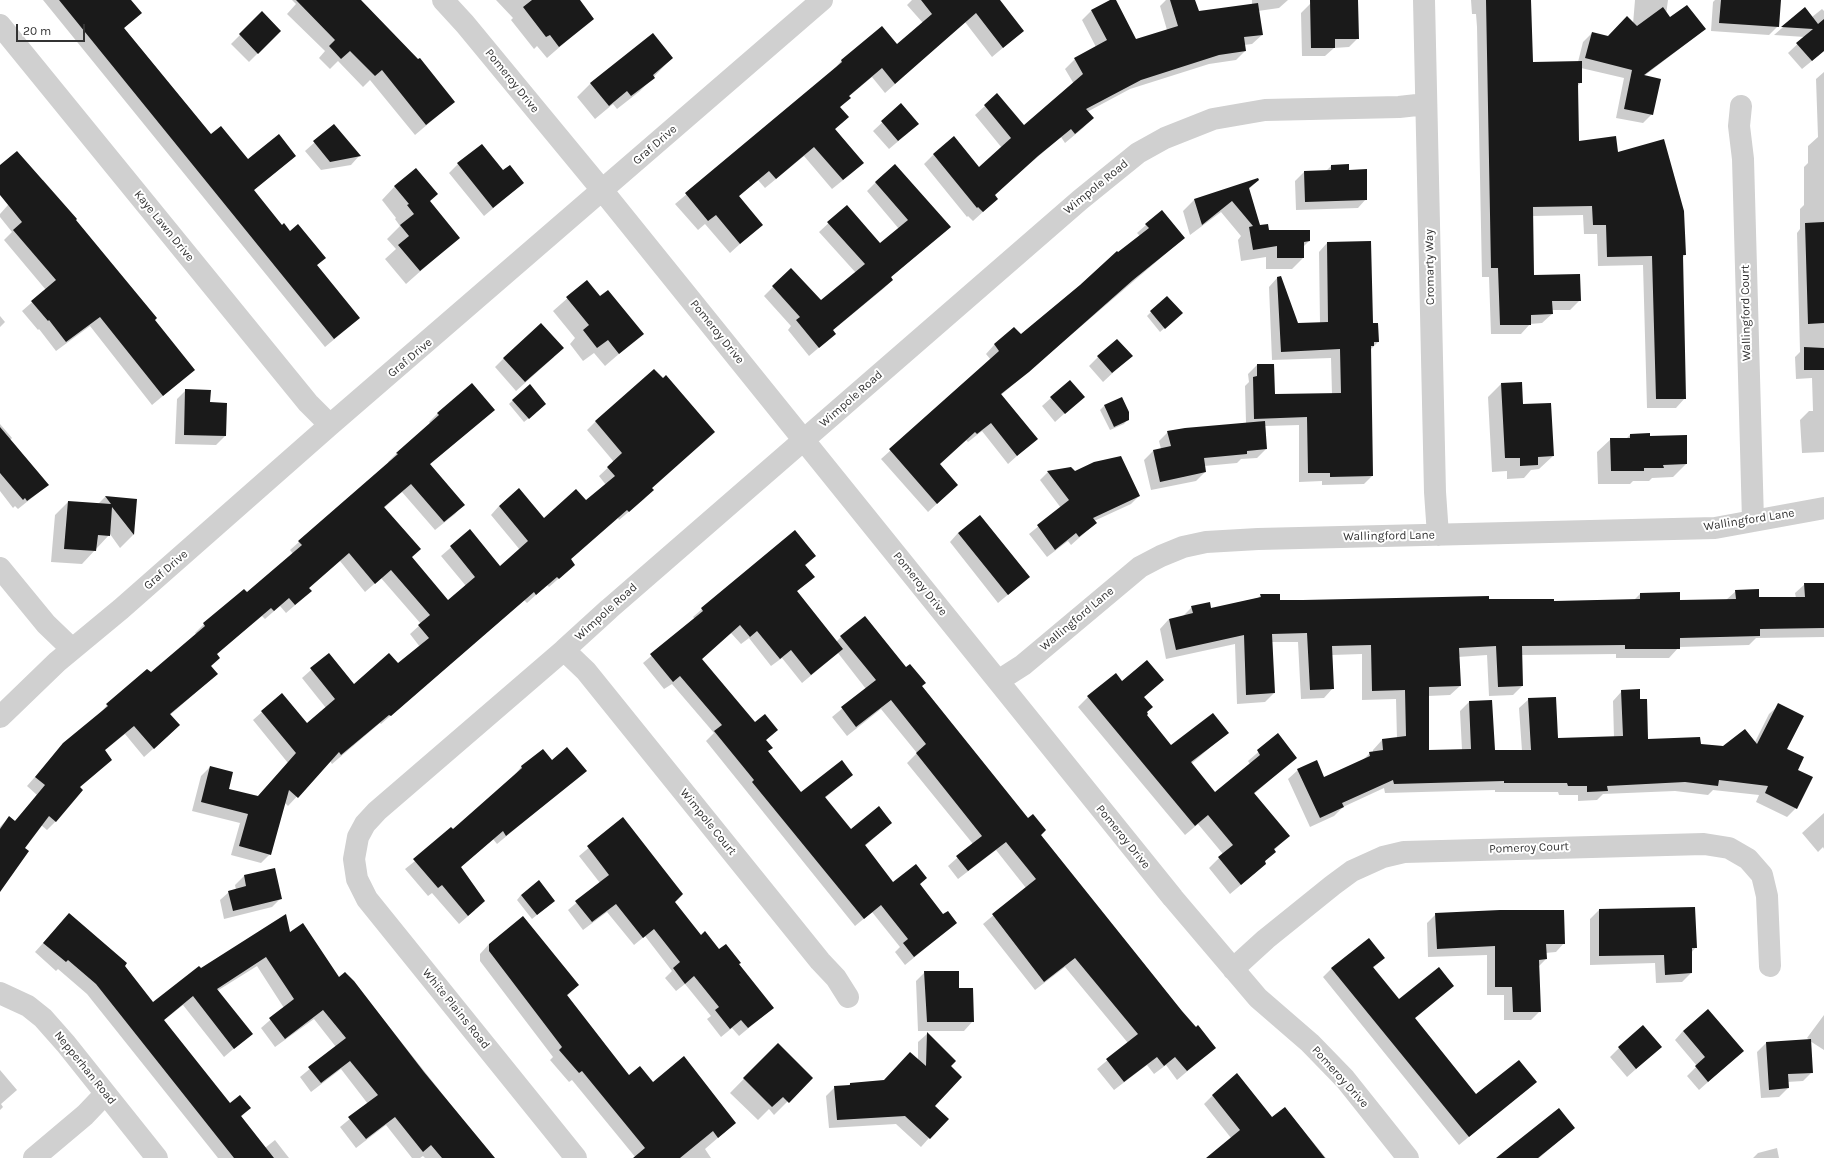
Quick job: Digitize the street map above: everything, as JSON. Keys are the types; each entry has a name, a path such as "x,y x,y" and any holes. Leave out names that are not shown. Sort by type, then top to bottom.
{"street":[{"name":"Pomeroy Drive","path":"443,0 465,24 602,190 1173,898 1258,998 1310,1043 1345,1079 1408,1158"},
{"name":"Graf Drive","path":"0,717 72,649 121,609 330,425 822,0"},
{"name":"Cromarty Way","path":"1424,0 1435,492 1438,534"},
{"name":"Kaye Lawn Drive","path":"0,25 308,403 330,425"},
{"name":"Wimpole Road","path":"354,851 358,837 365,824 377,811 1080,200 1138,153 1165,138 1213,119 1265,110 1399,107 1426,104"},
{"name":"Wallingford Court","path":"1741,106 1739,126 1743,159 1748,419 1753,520"},
{"name":"Wallingford Lane","path":"998,681 1023,665 1140,567 1183,547 1206,542 1258,539 1438,534 1715,528 1824,508"},
{"path":"0,568 46,624 72,649"},
{"name":"Wimpole Court","path":"564,650 586,671 820,961 836,978 848,997"},
{"name":"Pomeroy Court","path":"1233,969 1266,939 1333,885 1352,871 1383,857 1404,852 1704,844 1729,848 1748,859 1762,875 1767,896 1770,966"},
{"name":"White Plains Road","path":"354,851 357,879 367,899 576,1158"},
{"name":"Nepperhan Road","path":"0,993 28,1006 43,1018 66,1044 157,1158"},
{"path":"34,1158 85,1114 105,1094"}],"building":[{"path":"59,0 131,0 142,13 124,28 211,134 221,126 248,159 279,134 296,156 254,190 282,225 284,223 290,231 298,224 326,258 317,265 360,318 334,339"},
{"path":"296,0 361,0 418,59 420,58 455,102 426,125 382,70 375,76 350,51 341,59 329,46 335,40"},
{"path":"532,0 580,0 594,19 559,47 550,35 546,37 523,7"},
{"path":"921,0 1000,0 1024,31 1003,48 976,13 895,84 882,68 849,96 851,98 840,107 849,117 835,129 864,163 843,180 814,147 776,179 769,171 739,196 763,225 740,244 716,215 708,221 685,193 842,62 841,60 882,26 897,44 932,14"},
{"path":"1110,0 1116,0 1136,39 1178,26 1170,0 1195,0 1199,11 1258,3 1263,35 1244,37 1246,51 1219,55 1141,80 1086,109 1094,118 1075,134 1071,129 1038,156 995,195 998,199 983,212 978,207 977,208 933,154 954,136 979,167 1011,138 984,105 997,93 1024,125 1083,74 1074,58 1107,40 1091,10"},
{"path":"1310,0 1358,0 1359,39 1335,39 1335,48 1311,48"},
{"path":"1486,0 1531,0 1533,62 1582,61 1582,83 1578,83 1579,141 1616,136 1618,152 1664,139 1684,211 1686,255 1683,255 1686,399 1656,399 1652,256 1607,257 1606,225 1593,225 1592,206 1533,207 1534,275 1580,274 1581,301 1552,301 1553,314 1531,315 1531,325 1500,325 1498,268 1491,268"},
{"path":"1721,0 1781,0 1779,27 1719,23"},
{"path":"1687,5 1706,29 1644,75 1661,79 1653,115 1624,109 1632,70 1585,58 1592,32 1608,36 1627,16 1637,26 1663,7 1670,17"},
{"path":"1805,7 1818,24 1824,19 1824,51 1812,61 1796,43 1813,29 1781,27"},
{"path":"262,11 281,31 258,54 239,34"},
{"path":"653,33 673,58 653,75 655,78 631,96 627,91 609,106 590,83"},
{"path":"901,103 919,124 898,141 881,121"},
{"path":"334,124 361,156 330,162 313,141"},
{"path":"482,144 503,170 510,165 524,183 493,208 457,163"},
{"path":"17,151 77,219 76,220 157,318 155,320 195,370 163,396 100,317 66,342 49,320 48,321 31,301 56,280 13,230 22,222 0,195 0,165"},
{"path":"895,164 951,227 891,277 893,280 833,330 836,334 819,348 796,320 800,317 772,286 791,268 821,300 865,264 827,222 847,205 880,243 908,220 875,182"},
{"path":"1349,164 1349,170 1367,169 1367,200 1305,202 1304,171 1331,170 1331,165"},
{"path":"416,168 438,194 430,201 460,238 420,271 398,245 409,236 400,225 414,214 407,205 409,204 394,186"},
{"path":"1258,178 1259,180 1249,188 1260,225 1268,224 1269,230 1310,230 1310,241 1304,242 1304,258 1277,258 1277,246 1253,250 1249,227 1253,226 1232,201 1202,225 1194,199"},
{"path":"1162,210 1185,238 1133,280 1029,372 1001,394 1038,439 1017,456 991,423 977,434 975,432 940,464 958,485 937,504 889,449 999,351 994,344 1014,327 1021,334 1080,285 1117,251 1118,252 1149,228 1145,224"},
{"path":"1824,222 1824,323 1808,324 1805,223"},
{"path":"1371,241 1373,323 1378,323 1379,342 1374,342 1374,346 1371,346 1373,476 1330,477 1330,473 1308,473 1307,417 1254,419 1253,377 1257,376 1257,364 1274,364 1275,394 1341,393 1340,349 1281,352 1277,277 1281,276 1298,323 1328,322 1327,242"},
{"path":"587,280 600,296 608,290 644,334 619,354 608,340 597,348 583,330 589,325 566,297"},
{"path":"1167,296 1183,313 1165,329 1150,311"},
{"path":"541,323 564,348 525,382 503,358"},
{"path":"1117,339 1133,356 1112,373 1097,356"},
{"path":"1804,347 1824,348 1824,370 1804,370"},
{"path":"654,369 663,378 666,375 715,432 652,488 654,490 629,512 627,510 571,559 575,565 559,579 557,577 536,595 534,592 391,716 389,715 341,755 339,752 298,798 289,790 271,855 239,846 248,814 201,802 210,766 233,772 229,789 258,796 296,753 261,711 282,693 307,723 335,699 310,668 329,653 354,684 389,653 398,663 429,638 418,625 430,615 391,570 375,584 349,553 309,588 312,591 295,605 289,598 274,611 271,608 217,654 220,658 211,666 218,674 170,714 180,725 154,749 134,726 105,750 112,760 80,787 83,790 56,822 49,816 25,848 29,851 0,892 0,829 9,816 15,821 45,785 35,777 63,743 108,706 106,704 147,669 151,672 205,626 203,623 244,589 247,592 302,545 298,541 398,454 396,453 439,415 437,413 472,383 495,410 430,464 465,505 444,522 411,484 384,507 421,549 412,557 448,600 475,577 450,546 470,529 500,566 528,541 499,506 519,488 544,518 576,489 586,500 615,476 607,467 622,453 595,421"},
{"path":"1070,380 1085,397 1065,414 1050,397"},
{"path":"1522,382 1523,404 1551,403 1554,456 1538,457 1538,465 1520,466 1520,458 1505,458 1501,383"},
{"path":"530,384 546,404 529,419 512,400"},
{"path":"185,389 211,390 210,402 227,403 226,436 184,435"},
{"path":"1122,397 1129,412 1129,420 1114,427 1104,405"},
{"path":"1265,421 1267,449 1247,451 1247,454 1204,458 1206,472 1160,482 1153,450 1171,446 1167,431"},
{"path":"0,427 49,485 27,501 25,498 23,500 0,473"},
{"path":"1650,433 1650,436 1687,435 1687,464 1663,465 1664,468 1644,468 1644,471 1611,471 1610,438 1630,438 1630,434"},
{"path":"1121,456 1140,496 1093,518 1097,523 1079,537 1076,533 1055,550 1037,525 1069,500 1047,471 1071,467 1075,471 1094,462"},
{"path":"105,496 137,499 134,535 112,507 110,536 98,535 96,551 64,549 68,501 111,504"},
{"path":"980,515 1030,577 1008,595 958,533"},
{"path":"795,530 816,556 805,565 815,577 797,591 843,649 811,675 791,650 780,659 757,631 750,637 740,625 702,659 755,722 765,714 778,730 766,740 773,748 768,751 801,792 842,760 853,775 825,797 851,829 879,806 892,823 865,845 893,882 916,864 927,878 920,884 943,914 948,911 957,923 914,957 903,943 908,939 881,905 864,919 752,782 754,780 714,731 722,725 680,676 673,682 650,654 703,611 701,608"},
{"path":"1804,583 1824,583 1824,628 1760,629 1760,636 1680,638 1680,649 1625,649 1625,645 1522,646 1523,686 1498,687 1496,646 1459,648 1461,686 1429,687 1429,750 1471,749 1469,701 1492,700 1495,750 1531,750 1528,698 1556,697 1558,738 1623,736 1621,690 1640,689 1640,699 1647,699 1648,739 1700,737 1701,744 1723,746 1745,729 1757,744 1778,703 1804,716 1787,749 1804,757 1798,770 1813,777 1797,809 1765,793 1768,786 1719,780 1718,786 1685,782 1607,786 1608,791 1587,792 1587,786 1568,786 1567,783 1504,783 1504,781 1394,784 1393,780 1342,803 1344,807 1320,818 1297,769 1317,760 1324,777 1370,756 1369,752 1383,750 1382,739 1406,736 1405,690 1372,691 1371,645 1332,646 1334,689 1310,690 1307,633 1272,634 1275,693 1246,695 1244,635 1176,650 1169,619 1193,613 1191,606 1210,602 1211,608 1261,597 1260,594 1280,594 1280,600 1489,596 1489,599 1554,599 1554,601 1640,599 1640,593 1680,592 1680,600 1736,599 1735,590 1759,589 1759,597 1805,597"},
{"path":"865,616 906,667 910,664 926,683 922,686 1028,818 1033,814 1046,830 1041,835 1182,1011 1196,1027 1198,1025 1216,1048 1187,1071 1175,1057 1164,1066 1157,1057 1124,1082 1106,1059 1138,1034 1075,958 1044,982 992,914 1036,879 1006,842 968,871 956,856 982,836 916,753 926,744 891,700 856,727 841,707 876,680 840,636"},
{"path":"1147,660 1164,680 1144,697 1153,707 1147,712 1147,715 1171,745 1213,713 1229,733 1191,762 1215,792 1260,755 1257,750 1278,733 1297,758 1254,793 1290,836 1274,849 1276,852 1265,861 1266,864 1241,885 1218,857 1233,845 1208,815 1195,826 1087,696 1116,673 1122,681"},
{"path":"567,747 587,771 506,836 503,831 461,867 485,901 468,916 442,885 438,888 413,859 451,827 453,829 522,768 521,766 543,749 552,760"},
{"path":"623,817 683,894 675,902 701,935 705,931 719,949 726,944 741,963 739,964 774,1008 748,1028 741,1020 730,1029 715,1010 719,1007 694,976 685,984 673,968 680,962 654,929 643,938 616,904 592,922 575,901 609,875 587,846"},
{"path":"275,868 282,899 233,911 228,891 246,886 244,875"},
{"path":"539,880 555,901 537,915 521,895"},
{"path":"1695,907 1697,948 1692,948 1692,973 1665,975 1664,955 1599,956 1599,909"},
{"path":"1500,910 1564,910 1565,944 1546,944 1547,959 1539,960 1541,1012 1513,1012 1512,987 1495,987 1495,946 1437,949 1435,913"},
{"path":"69,913 127,963 125,966 153,1002 199,966 201,968 286,914 290,932 303,923 339,977 345,972 354,981 424,1072 495,1158 442,1158 431,1145 423,1152 395,1117 366,1139 348,1117 378,1095 350,1061 321,1083 308,1067 346,1038 323,1010 285,1039 269,1018 294,999 266,957 217,989 253,1034 234,1049 193,996 164,1020 230,1103 240,1095 251,1108 241,1116 274,1158 234,1158 96,984 68,960 66,962 43,943"},
{"path":"523,916 579,985 567,995 629,1075 640,1066 653,1082 684,1056 736,1123 718,1138 713,1131 680,1158 633,1158 645,1148 582,1071 579,1073 559,1050 562,1047 489,951 489,944"},
{"path":"1369,938 1385,958 1373,967 1399,999 1439,967 1454,986 1415,1018 1476,1094 1519,1060 1537,1082 1469,1137 1331,968"},
{"path":"924,971 959,971 959,988 973,988 974,1022 927,1022"},
{"path":"1708,1009 1744,1051 1708,1082 1695,1066 1705,1057 1683,1031"},
{"path":"1643,1025 1662,1047 1636,1069 1618,1047"},
{"path":"927,1032 956,1061 951,1066 962,1077 935,1106 949,1119 930,1139 905,1116 837,1120 834,1086 884,1080 910,1052 926,1066"},
{"path":"1811,1039 1813,1073 1788,1074 1789,1088 1769,1090 1766,1042"},
{"path":"778,1043 813,1078 789,1103 783,1097 772,1107 743,1078"},
{"path":"1237,1073 1272,1117 1285,1107 1325,1158 1206,1158 1240,1130 1212,1095"},
{"path":"1559,1108 1575,1128 1538,1158 1496,1158"}]}
